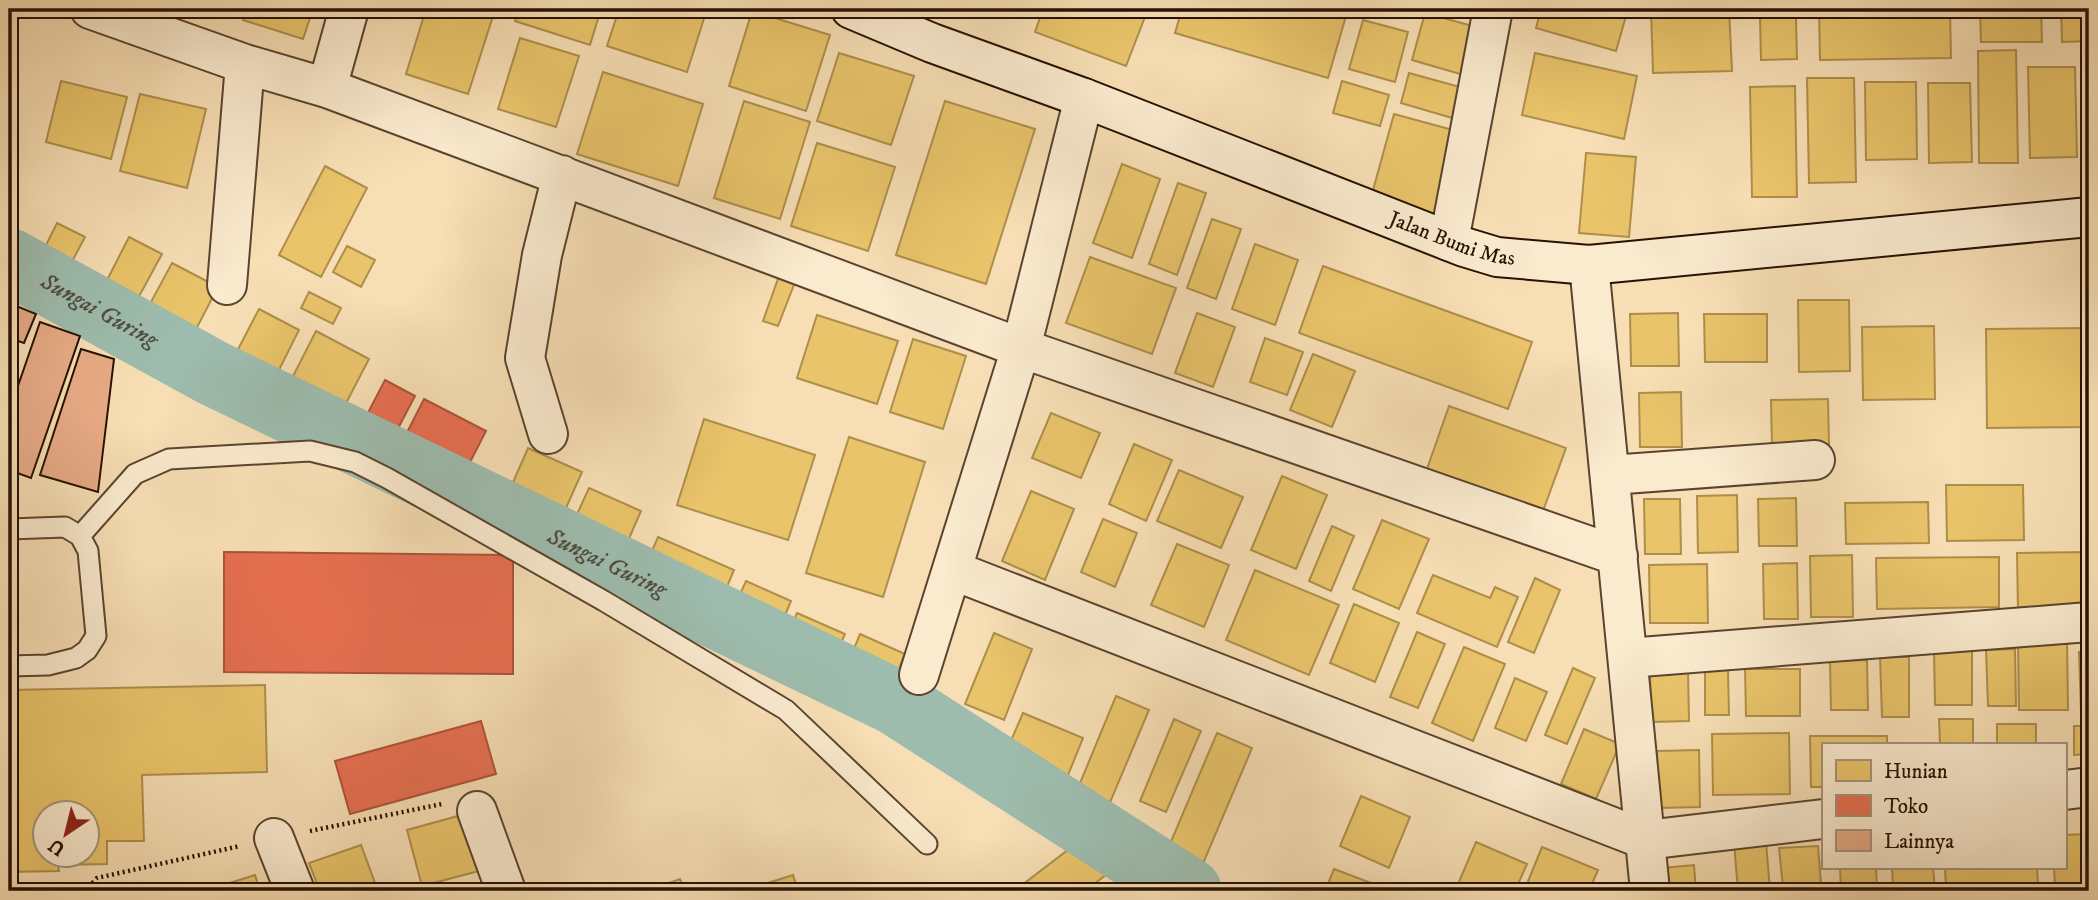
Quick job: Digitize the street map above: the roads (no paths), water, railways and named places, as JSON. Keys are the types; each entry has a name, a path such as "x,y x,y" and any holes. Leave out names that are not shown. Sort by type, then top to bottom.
{"street":[{"path":"90,9 245,64 327,88 1021,348 1618,556"},
{"path":"327,88 349,9"},
{"name":"Jalan Bumi Mas","path":"851,9 932,43 1496,257 1589,265 2089,217"},
{"path":"1449,241 1493,9"},
{"path":"227,285 245,64"},
{"path":"919,675 1021,348 1083,99"},
{"path":"548,434 525,358 542,255 562,175"},
{"path":"1589,265 1650,891"},
{"path":"1611,475 1815,460"},
{"path":"952,570 1646,840 1822,819"},
{"path":"1628,658 2089,622"},
{"path":"2066,790 2089,788"},
{"path":"477,811 506,891"},
{"path":"274,838 295,891"}],"lane":[{"path":"80,536 135,474 169,459 310,451 355,462 592,594 786,710 927,844"},
{"path":"9,529 65,527 80,536 88,551 96,636 87,650 76,658 48,665 9,666"}],"waterway":[{"name":"Sungai Guring","path":"9,261 213,373 895,702 1189,891"}]}
